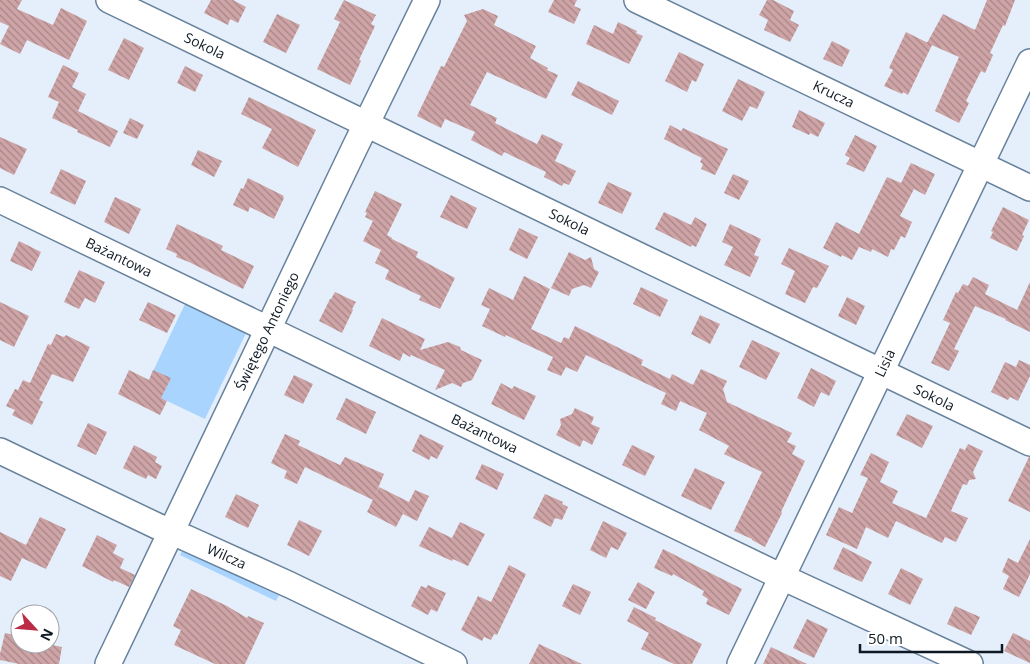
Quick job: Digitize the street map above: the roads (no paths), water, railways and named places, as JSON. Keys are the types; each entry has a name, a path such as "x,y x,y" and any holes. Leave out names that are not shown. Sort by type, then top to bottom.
{"street":[{"name":"Sokola","path":"109,0 881,373 1030,443"},
{"name":"Świętego Antoniego","path":"108,664 367,123 428,0"},
{"name":"Krucza","path":"637,0 1030,188"},
{"name":"Lisia","path":"740,664 1030,62"},
{"name":"Bażantowa","path":"0,200 782,577 970,664"},
{"name":"Wilcza","path":"0,451 158,526 290,585 454,664"}]}
